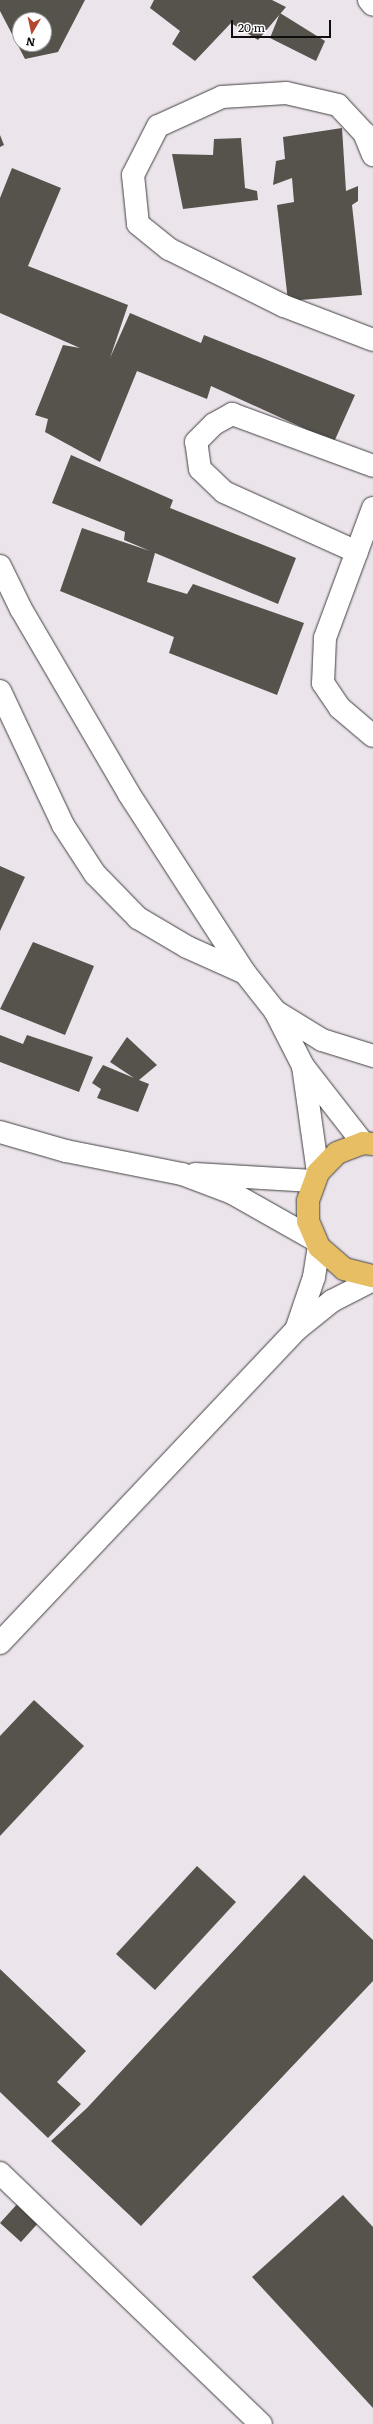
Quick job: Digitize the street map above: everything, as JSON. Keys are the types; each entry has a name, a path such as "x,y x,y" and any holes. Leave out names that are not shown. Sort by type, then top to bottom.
{"highway":[{"path":"368,1143 337,1153 316,1177 308,1221 316,1243 344,1269 373,1276"}],"street":[{"path":"369,0 373,5"},
{"path":"373,155 364,133 338,105 286,93 222,97 158,126 133,175 138,224 169,249 284,306 373,340"},
{"path":"357,552 224,492 200,469 196,442 214,424 232,414 373,466"},
{"path":"373,508 325,638 323,683 340,708 373,736"},
{"path":"0,566 21,609 129,794 245,973 275,1011 303,1066 368,1143"},
{"path":"0,691 63,825 95,874 138,918 187,947 245,973"},
{"path":"275,1011 322,1040 373,1056"},
{"path":"182,1174 239,1174 316,1177 303,1066"},
{"path":"0,1132 66,1151 182,1174 232,1193 316,1243 314,1277 296,1330"},
{"path":"0,1643 296,1330 332,1301 373,1280"},
{"path":"0,2173 261,2424"}],"shaded area":[{"path":"0,0 373,0 373,2424 0,2424"}],"building":[{"path":"0,0 85,0 58,52 25,59 21,52 52,52 52,12 12,12 12,34 0,11"},
{"path":"154,0 272,0 286,7 258,40 231,23 195,61 172,44 180,31 150,8"},
{"path":"280,13 325,41 316,61 270,38"},
{"path":"342,128 346,191 358,186 358,201 352,205 362,295 288,301 277,205 294,202 292,178 273,185 276,161 285,159 283,137"},
{"path":"0,135 4,145 0,147"},
{"path":"241,138 245,188 257,191 258,200 183,209 172,154 213,155 214,139"},
{"path":"12,168 61,188 28,266 128,305 110,358 130,313 201,343 204,335 355,395 334,442 211,386 207,399 137,371 100,462 45,432 48,419 35,415 63,345 80,348 0,313 0,198"},
{"path":"71,455 173,500 170,508 296,558 278,604 155,553 147,582 187,594 193,584 304,623 277,695 169,653 174,637 60,591 82,528 150,551 124,540 125,532 52,503"},
{"path":"0,866 25,877 0,931"},
{"path":"33,942 94,966 65,1035 0,1009"},
{"path":"0,1035 23,1044 27,1035 93,1057 79,1092 0,1062"},
{"path":"127,1037 157,1065 139,1080 149,1084 138,1112 97,1098 101,1089 92,1083 103,1065 134,1078 110,1062"},
{"path":"34,1700 84,1746 0,1836 0,1736"},
{"path":"197,1866 236,1902 155,1990 116,1954"},
{"path":"304,1875 373,1940 373,1981 141,2226 51,2141 87,2108"},
{"path":"0,1969 86,2051 57,2082 81,2104 48,2138 0,2092"},
{"path":"343,2195 373,2227 373,2408 252,2277"},
{"path":"19,2202 40,2221 21,2242 0,2223"}]}
